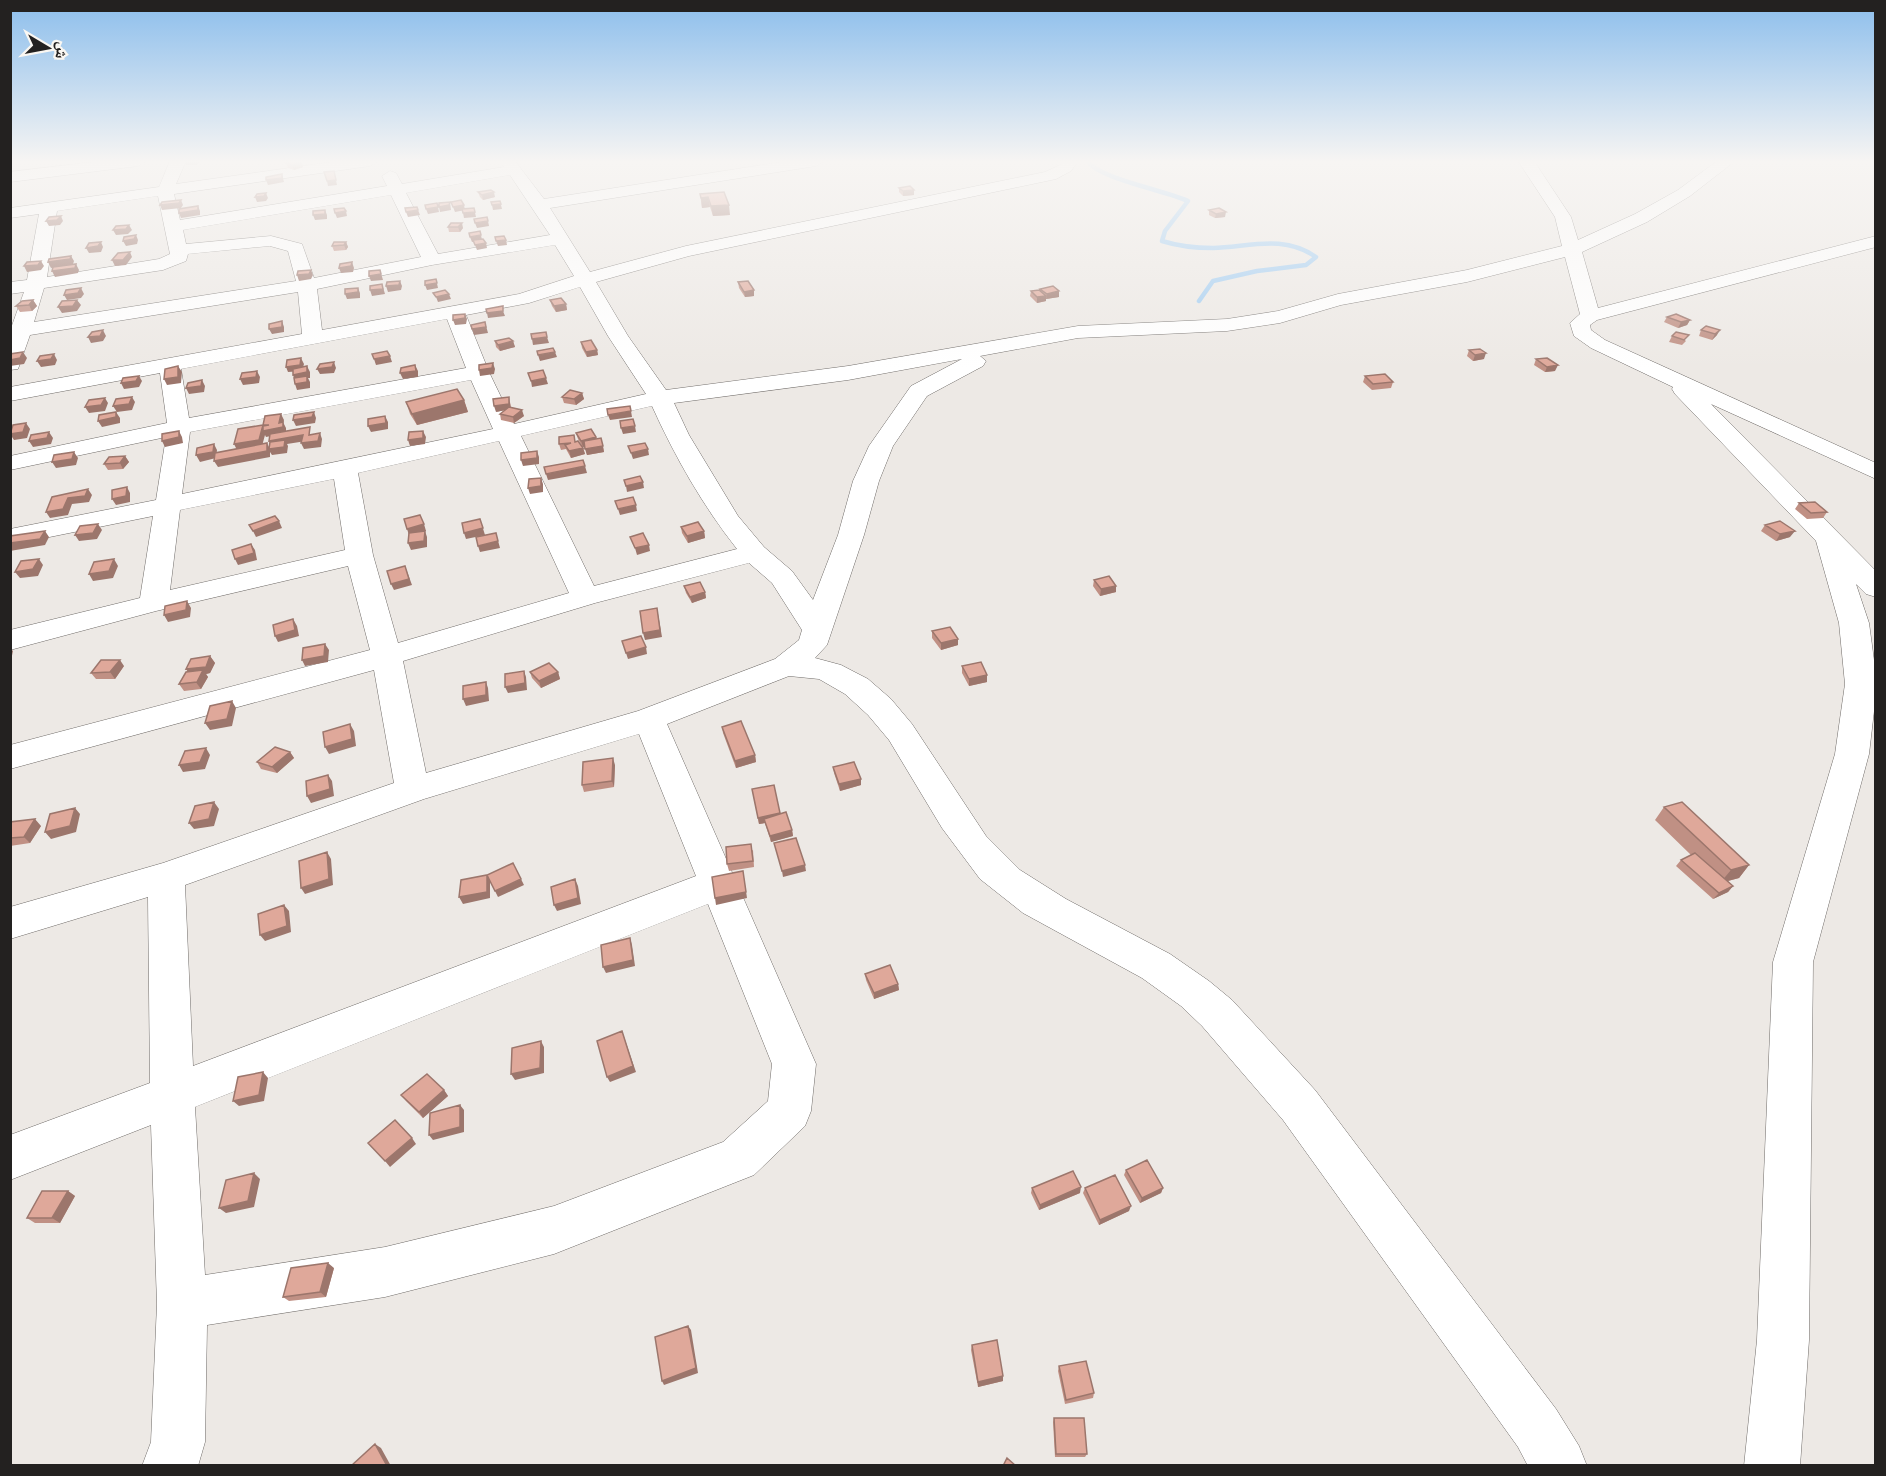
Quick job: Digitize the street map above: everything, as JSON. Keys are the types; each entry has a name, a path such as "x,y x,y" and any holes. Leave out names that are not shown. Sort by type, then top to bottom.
{"street":[{"path":"10,364 36,284 45,230"},
{"path":"10,288 163,264 180,257 176,230"},
{"path":"416,230 432,260"},
{"path":"554,230 618,336 660,398 677,435 727,519 754,553 782,577 810,616 817,630"},
{"path":"10,394 522,299 686,251 782,230"},
{"path":"1567,230 1590,316"},
{"path":"10,537 345,469 660,398 848,373 1078,332 1227,325 1280,317 1338,300 1467,276 1573,249 1615,230"},
{"path":"21,330 307,285 432,260 559,239"},
{"path":"1875,241 1590,316 1580,323 1581,332 1598,344 1875,472"},
{"path":"179,250 256,242 285,244 296,248 307,285 313,337"},
{"path":"454,311 477,372 585,597"},
{"path":"10,923 165,877 412,790 649,718 786,666 807,650 815,638 851,535 866,481 881,446 919,392 942,376 1005,345"},
{"path":"154,603 179,427 170,365"},
{"path":"10,463 179,427 477,372"},
{"path":"1672,377 1875,588"},
{"path":"345,469 359,555 387,656 412,790"},
{"path":"1772,1466 1783,1340 1793,962 1852,754 1861,684 1854,623 1829,542"},
{"path":"10,757 387,656 585,597 754,553"},
{"path":"10,640 154,603 359,555"},
{"path":"786,666 829,672 857,686 890,720 935,784 948,810 994,869 1058,915 1142,958 1206,1002 1217,1013 1299,1105 1537,1428 1559,1466"},
{"path":"182,1304 385,1272 554,1230 738,1159 789,1111 794,1064 649,718"},
{"path":"165,877 182,1304 178,1442 170,1466"},
{"path":"10,1158 717,884"}],"building":[{"path":"480,231 481,235 470,237 469,233"},
{"path":"136,235 134,239 123,241 124,237"},
{"path":"504,236 506,240 496,241 495,237"},
{"path":"483,239 486,243 475,245 473,240"},
{"path":"101,242 98,246 86,248 89,243"},
{"path":"334,242 346,242 344,245 332,246"},
{"path":"130,252 123,260 112,260 118,253"},
{"path":"71,256 70,259 48,262 49,259"},
{"path":"41,261 38,265 24,266 27,262"},
{"path":"352,262 351,266 339,268 340,264"},
{"path":"76,264 75,268 52,271 53,267"},
{"path":"311,270 309,274 297,275 298,271"},
{"path":"380,270 381,274 369,276 369,271"},
{"path":"436,279 437,283 425,285 425,281"},
{"path":"400,281 399,285 386,286 387,282"},
{"path":"748,281 754,290 744,292 738,282"},
{"path":"382,284 383,289 370,290 370,286"},
{"path":"1053,286 1059,291 1047,294 1040,289"},
{"path":"81,288 78,293 64,295 66,290"},
{"path":"358,288 358,292 345,294 345,289"},
{"path":"445,290 449,294 436,297 433,293"},
{"path":"1039,290 1046,296 1037,297 1031,291"},
{"path":"561,298 566,304 554,306 550,300"},
{"path":"33,300 29,305 16,306 22,301"},
{"path":"77,300 73,306 58,307 62,301"},
{"path":"503,306 503,311 487,313 486,309"},
{"path":"465,314 465,318 453,320 453,315"},
{"path":"1676,314 1690,320 1681,322 1667,317"},
{"path":"282,321 282,327 269,329 269,324"},
{"path":"485,322 486,327 472,329 471,325"},
{"path":"1706,326 1720,330 1715,334 1701,330"},
{"path":"103,330 100,336 88,337 92,332"},
{"path":"546,332 547,337 532,339 531,334"},
{"path":"1676,332 1689,335 1684,340 1672,336"},
{"path":"509,338 513,341 498,345 495,341"},
{"path":"591,340 597,350 586,352 581,342"},
{"path":"553,348 555,352 538,355 537,351"},
{"path":"1480,349 1486,353 1475,355 1469,350"},
{"path":"387,351 390,356 374,359 372,354"},
{"path":"23,352 20,358 10,360 10,354"},
{"path":"54,354 51,359 37,361 40,356"},
{"path":"301,358 300,365 286,367 287,360"},
{"path":"1547,358 1558,365 1547,367 1536,359"},
{"path":"334,362 332,367 317,369 320,364"},
{"path":"493,363 492,368 479,370 479,365"},
{"path":"415,365 416,371 400,373 401,368"},
{"path":"178,366 178,377 164,379 165,369"},
{"path":"307,366 307,372 293,375 293,369"},
{"path":"543,370 546,378 531,381 528,373"},
{"path":"257,371 256,377 240,379 242,373"},
{"path":"1385,374 1393,382 1373,384 1365,376"},
{"path":"139,376 136,381 121,383 123,378"},
{"path":"307,376 307,382 295,384 294,378"},
{"path":"202,380 201,386 186,388 188,383"},
{"path":"457,389 464,400 412,414 406,402"},
{"path":"570,390 582,393 574,399 562,397"},
{"path":"132,397 129,404 113,406 116,399"},
{"path":"509,397 509,404 494,406 493,399"},
{"path":"105,398 101,405 85,407 89,400"},
{"path":"630,406 631,411 608,415 607,409"},
{"path":"509,407 522,410 513,417 500,414"},
{"path":"116,412 116,417 98,421 99,415"},
{"path":"314,412 312,417 293,420 294,415"},
{"path":"281,414 279,423 283,422 283,427 263,431 263,426 269,425 263,425 265,416"},
{"path":"385,416 386,423 368,426 368,419"},
{"path":"633,419 635,426 621,428 620,421"},
{"path":"26,423 23,432 10,434 13,425"},
{"path":"263,425 259,440 234,444 238,429"},
{"path":"310,427 309,435 320,433 318,441 301,443 303,435 269,441 270,434"},
{"path":"591,429 596,437 581,441 576,433"},
{"path":"179,431 179,437 162,441 162,434"},
{"path":"423,431 423,438 408,440 409,432"},
{"path":"49,432 47,438 29,441 31,435"},
{"path":"574,435 575,442 578,441 583,448 569,451 565,445 571,443 559,444 559,437"},
{"path":"601,438 603,446 585,449 584,441"},
{"path":"285,440 284,447 269,449 270,442"},
{"path":"267,443 267,451 214,461 215,453"},
{"path":"645,443 648,449 631,453 628,446"},
{"path":"214,444 213,452 196,455 197,448"},
{"path":"537,451 537,458 521,460 521,453"},
{"path":"74,452 72,459 52,462 54,455"},
{"path":"125,456 120,463 104,464 109,457"},
{"path":"583,460 585,466 546,474 544,467"},
{"path":"640,476 643,482 626,486 624,480"},
{"path":"541,478 541,486 528,488 529,479"},
{"path":"127,487 126,496 112,499 112,490"},
{"path":"88,489 85,496 68,498 63,509 46,512 52,497"},
{"path":"633,497 636,505 618,509 615,501"},
{"path":"1815,502 1827,512 1811,513 1799,503"},
{"path":"420,515 424,524 407,529 404,519"},
{"path":"275,516 279,521 253,531 249,525"},
{"path":"480,519 483,528 464,533 462,523"},
{"path":"1780,521 1795,531 1780,534 1765,525"},
{"path":"698,522 704,531 687,536 681,527"},
{"path":"98,524 93,533 75,535 80,526"},
{"path":"45,531 40,539 10,543 10,536"},
{"path":"425,531 424,541 408,543 409,533"},
{"path":"496,533 498,541 478,546 476,537"},
{"path":"643,533 649,545 635,548 630,537"},
{"path":"251,544 254,553 235,559 232,550"},
{"path":"39,559 33,569 15,572 21,561"},
{"path":"114,559 109,571 89,574 94,562"},
{"path":"405,566 409,579 391,584 387,571"},
{"path":"1109,576 1116,586 1101,589 1094,580"},
{"path":"700,582 705,592 690,597 684,586"},
{"path":"187,601 186,610 164,615 165,606"},
{"path":"657,608 660,630 643,633 640,611"},
{"path":"293,619 295,630 275,636 273,625"},
{"path":"950,627 958,639 941,643 932,631"},
{"path":"641,636 646,647 626,653 622,641"},
{"path":"325,644 324,656 302,660 303,648"},
{"path":"210,656 206,667 186,669 191,659"},
{"path":"101,660 120,660 110,672 91,673"},
{"path":"981,662 987,675 969,679 962,666"},
{"path":"549,663 558,672 539,681 530,672"},
{"path":"203,670 197,682 179,684 186,672"},
{"path":"524,671 525,683 505,687 505,674"},
{"path":"486,682 486,695 463,699 463,686"},
{"path":"232,701 227,719 205,723 210,706"},
{"path":"741,721 755,755 735,761 722,727"},
{"path":"350,724 352,739 325,747 323,732"},
{"path":"275,747 290,752 272,767 257,762"},
{"path":"206,748 200,762 179,765 185,751"},
{"path":"613,758 612,781 582,785 583,762"},
{"path":"854,762 861,779 839,784 833,767"},
{"path":"328,775 330,789 307,796 306,781"},
{"path":"774,785 780,813 758,818 752,789"},
{"path":"214,802 209,819 189,823 195,806"},
{"path":"1682,802 1749,865 1731,870 1664,807"},
{"path":"75,808 70,826 45,832 50,814"},
{"path":"786,812 792,830 770,836 764,819"},
{"path":"35,819 24,837 10,838 10,822"},
{"path":"796,838 805,865 782,871 774,843"},
{"path":"751,844 753,861 727,864 726,847"},
{"path":"327,852 329,879 301,888 299,861"},
{"path":"1695,853 1733,886 1719,893 1681,860"},
{"path":"513,863 521,879 495,891 487,875"},
{"path":"743,871 746,892 715,898 712,877"},
{"path":"487,875 487,892 459,897 461,880"},
{"path":"575,879 578,898 554,905 551,887"},
{"path":"284,905 287,926 260,935 258,914"},
{"path":"630,938 633,960 603,967 601,945"},
{"path":"890,965 898,984 874,993 865,974"},
{"path":"622,1031 633,1066 607,1077 597,1041"},
{"path":"541,1041 540,1068 511,1074 512,1048"},
{"path":"263,1072 259,1095 233,1101 238,1077"},
{"path":"427,1074 444,1090 419,1112 401,1095"},
{"path":"460,1105 460,1127 429,1135 430,1113"},
{"path":"395,1120 412,1138 385,1161 368,1143"},
{"path":"1147,1160 1163,1188 1142,1198 1126,1170"},
{"path":"1073,1171 1081,1187 1040,1205 1032,1188"},
{"path":"254,1173 248,1201 219,1208 226,1180"},
{"path":"1115,1175 1131,1206 1100,1220 1085,1188"},
{"path":"42,1191 68,1191 52,1218 27,1218"},
{"path":"328,1263 320,1292 283,1297 291,1268"},
{"path":"688,1326 696,1368 662,1381 655,1337"},
{"path":"997,1340 1003,1376 978,1382 972,1345"},
{"path":"1086,1361 1094,1393 1066,1400 1059,1366"},
{"path":"1054,1418 1084,1418 1087,1454 1056,1454"},
{"path":"375,1444 387,1466 351,1466"},
{"path":"1007,1458 1016,1466 1003,1466"}],"waterway":[{"path":"1166,230 1162,241 1181,245 1207,248 1278,244 1304,250 1316,257 1306,265 1257,271 1213,281 1199,301"}]}
